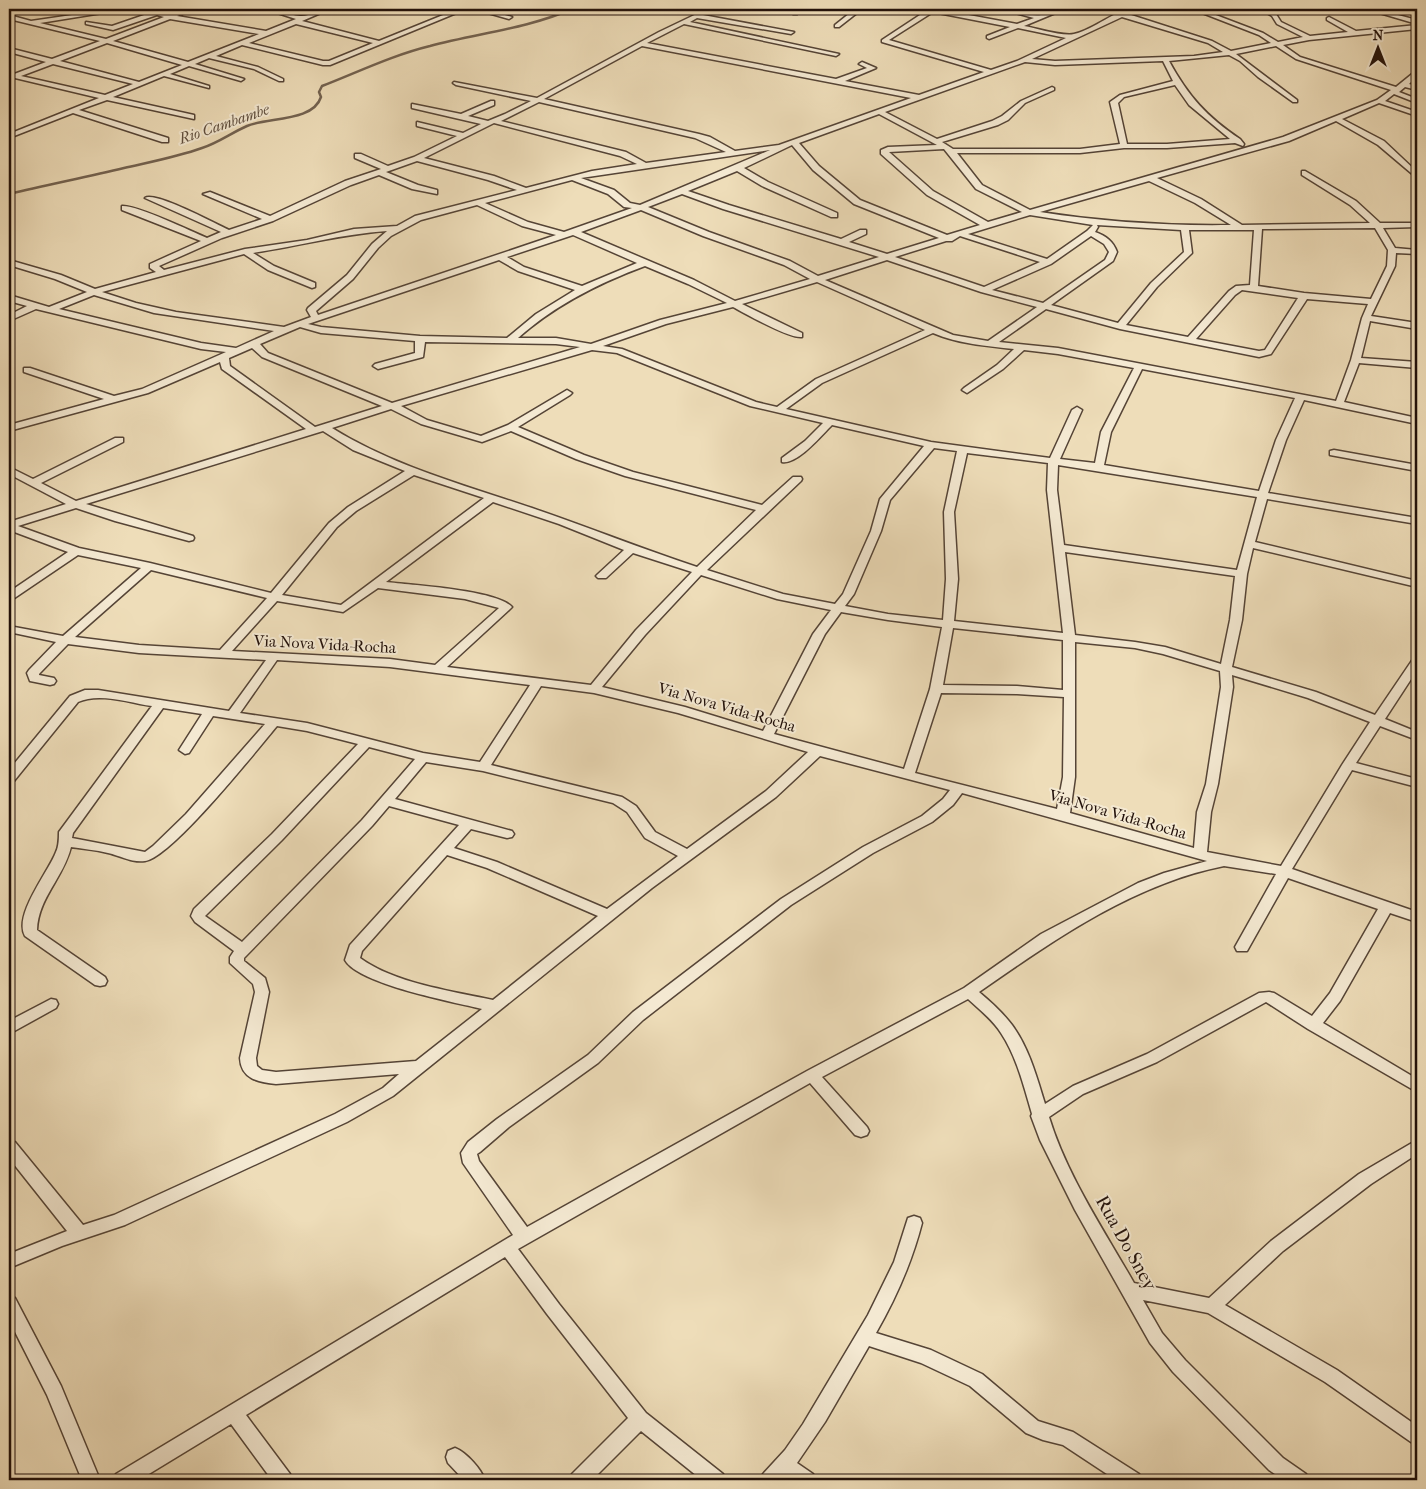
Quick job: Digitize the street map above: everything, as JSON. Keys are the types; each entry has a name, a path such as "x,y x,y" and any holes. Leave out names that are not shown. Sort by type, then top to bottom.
{"street":[{"path":"9,24 47,18 107,13 124,9"},
{"path":"144,9 170,17 267,33"},
{"path":"11,77 191,9"},
{"path":"268,9 379,43"},
{"path":"9,136 327,9"},
{"path":"242,43 326,64 463,9"},
{"path":"477,9 509,17"},
{"path":"162,274 154,266 207,241 270,219 348,183 417,159 538,100 683,22 711,9"},
{"path":"837,26 859,9"},
{"path":"923,9 966,15 1014,27 1073,37"},
{"path":"1003,9 1040,18"},
{"path":"989,37 1062,9"},
{"path":"316,319 311,310 350,278 375,246 397,228 418,218 573,178 644,165 693,160 734,152 782,146 1025,60 1134,9"},
{"path":"1195,9 1249,29 1298,58 1395,91 1417,101"},
{"path":"1263,9 1274,15 1279,22 1309,38"},
{"path":"1369,9 1417,22"},
{"path":"932,10 883,40 934,54 968,67 993,72"},
{"path":"88,23 109,28 157,13"},
{"path":"1403,18 1417,13"},
{"path":"1120,14 1198,37 1232,53 1295,101"},
{"path":"697,16 792,32"},
{"path":"9,17 106,41 241,79"},
{"path":"1329,20 1354,33"},
{"path":"683,22 836,54"},
{"path":"1025,60 1055,63 1194,58 1232,53 1309,38 1417,27"},
{"path":"642,44 919,97"},
{"path":"9,50 140,84"},
{"path":"208,56 256,68 282,80"},
{"path":"1165,59 1177,82 1192,103 1247,150"},
{"path":"838,81 873,68 862,64"},
{"path":"9,526 392,406 591,347 663,322 817,279 987,225 1286,139 1379,101 1404,85 1417,72"},
{"path":"163,74 207,87"},
{"path":"11,77 106,97 191,118"},
{"path":"1124,146 1114,102 1122,96 1177,82"},
{"path":"456,83 707,138 734,152"},
{"path":"1404,85 1417,88"},
{"path":"937,140 995,123 1005,118 1023,102 1052,89"},
{"path":"1379,101 1417,114"},
{"path":"463,116 491,103"},
{"path":"415,106 623,154 644,165"},
{"path":"74,111 165,140"},
{"path":"880,112 937,140 948,149 980,187 1030,213 1097,223 1185,228 1417,225"},
{"path":"429,126 439,122 449,113"},
{"path":"1337,119 1381,143 1417,176"},
{"path":"420,124 463,135"},
{"path":"20,132 32,137"},
{"path":"987,225 930,193 884,152 888,149 1080,151 1124,146 1168,146 1237,141"},
{"path":"794,142 816,168 858,202 949,238"},
{"path":"10,427 145,391 299,324 642,208 764,157 782,146"},
{"path":"358,156 388,169"},
{"path":"417,159 491,178 525,190"},
{"path":"738,168 765,184 834,214"},
{"path":"378,172 415,187 434,192"},
{"path":"1305,173 1345,197 1378,226 1392,250 1390,266 1366,318 1356,360 1339,404"},
{"path":"573,178 611,192 627,205 642,208 706,234 787,263 817,279 932,330 957,339 1058,351 1301,396 1417,421"},
{"path":"1152,179 1198,201 1242,228"},
{"path":"682,191 984,290 1120,326 1259,354 1268,352 1304,296"},
{"path":"207,194 270,219"},
{"path":"149,198 181,210 228,233"},
{"path":"479,203 525,224 570,233 665,270 799,335"},
{"path":"124,208 149,216 207,241"},
{"path":"984,290 1048,262 1090,234 1097,223"},
{"path":"50,310 94,292 245,251 307,242 354,231 375,228 397,228"},
{"path":"1120,326 1154,285 1188,253 1185,228"},
{"path":"1254,287 1258,228"},
{"path":"842,242 863,232"},
{"path":"962,234 1048,262"},
{"path":"990,344 1108,260 1113,252 1112,246 1107,241 1090,234"},
{"path":"1392,250 1417,252"},
{"path":"245,251 271,268 312,285"},
{"path":"501,257 521,268 581,289"},
{"path":"9,262 54,276 113,300 198,320 233,322 285,330"},
{"path":"509,341 539,314 581,289 644,263"},
{"path":"1191,339 1238,288 1254,287 1304,296 1372,302"},
{"path":"9,298 50,310 201,346 236,351"},
{"path":"9,318 36,306"},
{"path":"1366,318 1417,326"},
{"path":"299,324 321,330 420,339 556,341 591,347 625,353 734,397 778,410 931,445 1099,467 1417,521"},
{"path":"778,410 819,382 932,330"},
{"path":"378,366 420,355 420,339"},
{"path":"254,344 264,355 392,406 424,422 476,439 487,438 511,428 567,393"},
{"path":"967,390 1000,367 1022,347"},
{"path":"224,356 225,367 320,430 357,448 413,471 563,522 632,549 781,597 839,609 947,624 1135,645 1226,669 1339,704 1417,736"},
{"path":"1356,360 1417,365"},
{"path":"1099,467 1106,432 1139,366"},
{"path":"27,370 112,399"},
{"path":"1200,854 1204,812 1212,784 1226,697 1226,669 1236,620 1241,574 1262,496 1281,440 1301,396"},
{"path":"1063,815 1069,777 1069,637 1052,490 1053,462 1077,410"},
{"path":"786,460 809,443 829,422"},
{"path":"511,428 580,457 629,474 762,509"},
{"path":"32,483 119,440"},
{"path":"766,735 819,634 839,609 848,594 876,531 885,500 931,445"},
{"path":"908,776 936,689 951,606 952,579 949,512 964,449"},
{"path":"1334,453 1417,468"},
{"path":"9,470 77,505 110,517 189,538"},
{"path":"222,655 274,597 333,525 352,509 413,471"},
{"path":"594,689 642,631 762,509 797,479"},
{"path":"9,526 76,551 150,566 274,597 343,609 491,498"},
{"path":"1249,544 1298,554 1417,584"},
{"path":"1058,548 1241,574"},
{"path":"602,576 632,549"},
{"path":"9,597 76,551"},
{"path":"50,681 34,678 33,673 65,640 150,566"},
{"path":"376,584 469,596 504,605 505,610 439,668"},
{"name":"Via Nova Vida-Rocha","path":"9,629 65,640 139,649 272,658 329,659 439,668 594,689 681,710 817,751 1063,815 1224,861 1283,871 1417,917"},
{"path":"232,715 272,658"},
{"path":"1242,947 1283,871 1348,764 1417,662"},
{"path":"483,768 538,682"},
{"path":"936,689 1017,690 1069,694"},
{"path":"9,778 74,699 85,694 98,694 307,727 423,757 483,768 626,803 646,831 653,837 687,855"},
{"path":"100,981 30,932 29,925 63,852 66,832 137,738 159,705"},
{"path":"185,750 209,712"},
{"path":"65,842 139,856 156,852 274,722"},
{"path":"243,950 200,920 199,912 277,837 367,742"},
{"path":"9,1261 79,1233 119,1220 341,1118 388,1092 493,1006 608,916 771,794 817,751"},
{"path":"419,1068 276,1078 258,1076 251,1072 248,1066 248,1058 262,992 260,982 237,963 237,957 310,884 387,801 423,757"},
{"path":"1348,764 1417,783"},
{"path":"524,1237 471,1163 469,1153 474,1147 572,1075 638,1016 786,902 868,850 927,819 948,802 958,788"},
{"path":"387,801 507,834"},
{"path":"468,824 355,949 352,960 358,967 408,984 493,1006"},
{"path":"445,850 492,865 608,916"},
{"path":"123,1480 524,1237 812,1076 969,992 1046,938 1143,886 1169,876 1224,861"},
{"path":"1314,1025 1335,997 1387,906"},
{"name":"Rua Do Sney","path":"969,992 990,1010 1007,1029 1026,1068 1048,1140 1127,1289 1166,1352 1276,1464 1299,1480"},
{"path":"1040,1116 1078,1090 1152,1058 1264,997 1269,997 1417,1086"},
{"path":"9,1028 51,1004"},
{"path":"812,1076 862,1131"},
{"path":"1212,1306 1277,1246 1365,1179 1417,1146"},
{"path":"9,1147 79,1233"},
{"path":"770,1480 797,1451 865,1337 903,1261 914,1223"},
{"path":"508,1248 553,1309 640,1419 716,1480"},
{"path":"1127,1289 1212,1306 1331,1376 1417,1436"},
{"path":"9,1303 48,1377 91,1480"},
{"path":"865,1337 925,1356 976,1380 1032,1427 1067,1438 1132,1480"},
{"path":"234,1413 283,1480"},
{"path":"579,1480 640,1419"},
{"path":"455,1457 476,1480"},
{"path":"785,1466 806,1480"}],"waterway":[{"name":"Rio Cambambe","path":"9,194 193,151 214,143 247,126 300,115 309,111 321,97 319,92 322,86 389,59 448,41 520,26 572,9"}]}
